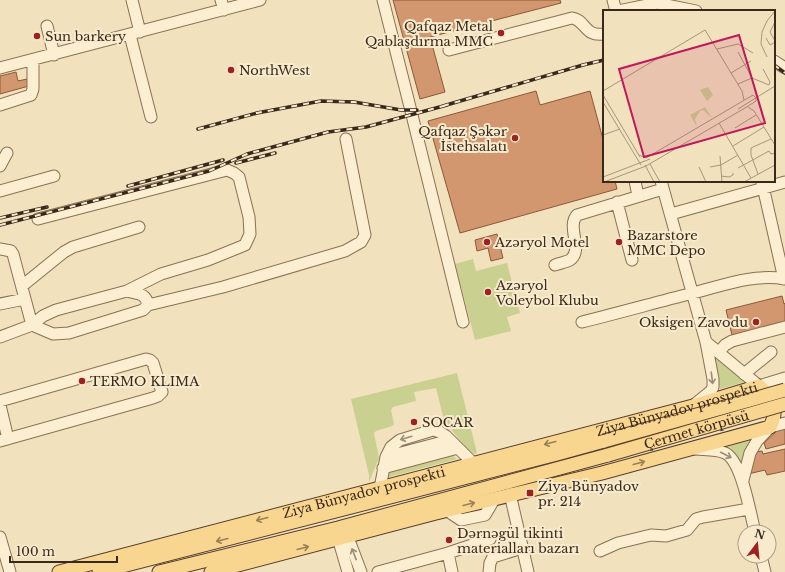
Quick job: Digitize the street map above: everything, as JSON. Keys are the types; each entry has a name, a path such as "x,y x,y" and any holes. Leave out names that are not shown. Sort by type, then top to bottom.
{"main road":[{"name":"Ziya Bünyadov prospekti","path":"65,571 693,406 759,386 766,392 773,403 774,416 770,427"},
{"name":"Çermet körpüsü","path":"604,441 785,390"},
{"name":"Çermet körpüsü","path":"608,455 785,404"},
{"path":"341,534 441,512 510,494 602,473 770,427"},
{"name":"Ziya Bünyadov prospekti","path":"99,572 604,441"},
{"path":"473,463 557,454"},
{"name":"Ziya Bünyadov prospekti","path":"211,572 608,455"},
{"path":"510,494 561,469"},
{"path":"336,511 380,488"},
{"name":"Ziya Bünyadov prospekti","path":"159,572 278,542 341,534"}],"street":[{"path":"132,0 135,33 150,117"},
{"path":"0,68 135,33 222,5 260,0"},
{"path":"383,0 463,322"},
{"path":"613,0 617,10"},
{"path":"619,10 633,4 657,3 696,10"},
{"path":"449,50 572,18 579,21 591,33 598,35 603,34"},
{"path":"48,26 54,55"},
{"path":"0,105 31,94 33,88 33,60"},
{"path":"775,62 785,68"},
{"path":"32,325 53,334 69,333 143,310 148,306 223,287 320,259 345,251 361,242 365,235 346,139"},
{"path":"0,166 7,153"},
{"path":"0,337 32,325 43,316 56,310 128,292 161,274 208,260 245,245 250,234 249,217 239,177 227,170 38,219"},
{"path":"0,191 54,176"},
{"path":"634,182 638,196"},
{"path":"671,214 762,184 785,182"},
{"path":"582,322 692,294 729,282 757,279 784,279 762,184"},
{"path":"555,265 568,261 574,256 576,247 573,221 577,214 638,196 662,185 706,342 713,379 713,387 709,393 693,406"},
{"path":"617,202 632,260"},
{"path":"22,286 64,252 73,247 138,227"},
{"path":"0,249 11,250 32,325"},
{"path":"128,292 141,294 147,299 148,306"},
{"path":"0,304 25,299"},
{"path":"719,352 732,341 785,327"},
{"path":"706,342 759,386 785,378"},
{"path":"744,374 771,352"},
{"path":"0,401 146,359 153,363 162,392 153,398 4,440 0,405"},
{"path":"742,481 750,453 757,441 770,427 785,423"},
{"path":"380,488 386,457 391,447 400,440 433,430 440,432 450,440 473,463"},
{"path":"384,468 458,448"},
{"path":"694,449 718,451 731,457 736,463 753,524"},
{"path":"510,494 528,572"},
{"path":"600,551 618,543 651,535 666,536 687,530 693,522 703,517 748,509"},
{"path":"341,534 348,572"},
{"path":"341,534 361,572"},
{"path":"0,537 10,572"},
{"path":"378,572 418,567 448,553 490,539"},
{"path":"489,572 490,563 493,557 522,548"},
{"path":"448,553 452,572"}],"green space":[{"name":"Azəryol Voleybol Klubu","path":"473,259 476,271 507,263 520,313 507,317 511,331 475,340 455,264"},
{"path":"713,355 744,382 720,389"},
{"path":"457,373 477,453 474,454 465,447 444,420 436,388 414,392 416,401 393,407 391,410 394,424 374,433 379,458 369,482 369,475 351,399"},
{"path":"755,437 742,469 717,447"},
{"path":"451,454 457,459 385,478 390,470"}],"building":[{"path":"393,0 560,0 561,3 430,37 445,92 420,99"},
{"path":"16,72 18,81 27,79 29,86 0,94 0,76"},
{"name":"Qafqaz Şəkər İstehsalatı","path":"536,91 540,105 590,91 603,139 603,182 615,182 617,189 460,233 428,121"},
{"path":"497,234 503,258 491,261 488,248 477,251 475,240"},
{"path":"782,296 784,304 785,303 785,323 732,335 726,310"},
{"path":"785,427 785,444 766,449 764,443 780,428"},
{"path":"785,449 785,471 767,475 765,470 748,474 746,471 756,452 762,451 763,454"}],"railway":[{"path":"443,106 603,60"},
{"path":"775,66 785,73"},
{"path":"198,129 257,113 321,101 354,102 401,110 417,110"},
{"path":"0,225 209,171 247,154 328,132 366,127 447,105"},
{"path":"236,163 275,153"},
{"path":"128,186 223,160"},
{"path":"0,218 47,207"}],"place":[{"name":"Qafqaz Metal Qablaşdırma MMC","path":"501,33"},
{"name":"Sun barkery","path":"37,36"},
{"name":"NorthWest","path":"231,70"},
{"name":"Qafqaz Şəkər İstehsalatı","path":"515,138"},
{"name":"Azəryol Motel","path":"487,242"},
{"name":"Bazarstore MMC Depo","path":"619,242"},
{"name":"Azəryol Voleybol Klubu","path":"488,292"},
{"name":"Oksigen Zavodu","path":"756,322"},
{"name":"TERMO KLIMA","path":"82,381"},
{"name":"SOCAR","path":"414,422"},
{"name":"Ziya Bünyadov pr. 214","path":"530,493"},
{"name":"Dərnəgül tikinti materialları bazarı","path":"449,540"}]}
